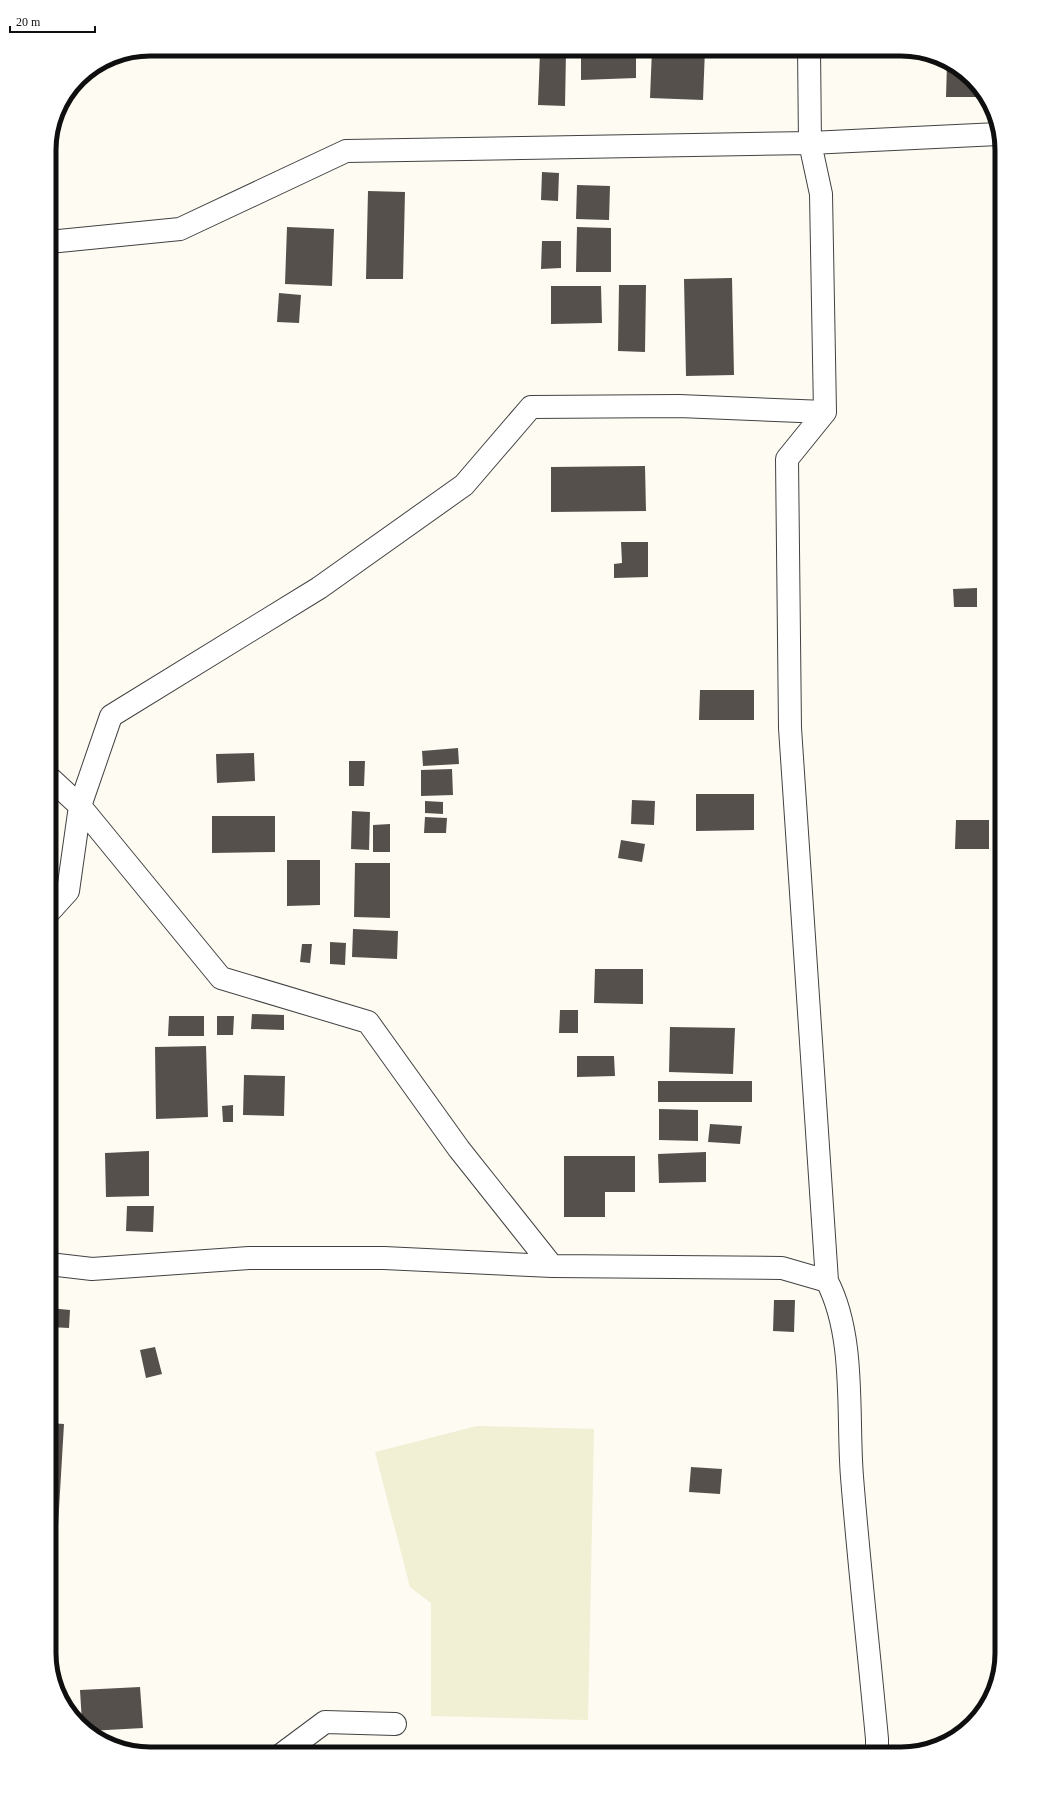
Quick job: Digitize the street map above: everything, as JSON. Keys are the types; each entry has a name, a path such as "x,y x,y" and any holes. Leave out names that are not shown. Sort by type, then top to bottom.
{"street":[{"path":"809,56 810,143 821,194 825,412 787,459 790,728 827,1281 834,1293 846,1335 852,1476 877,1747"},
{"path":"56,241 180,229 346,151 810,143 993,134"},
{"path":"56,904 68,891 80,806 111,716 319,588 464,485 531,407 679,406 825,412"},
{"path":"56,784 80,806 221,978 368,1022 459,1148 552,1266"},
{"path":"56,1265 92,1269 249,1258 384,1258 552,1266 782,1268 827,1281"},
{"path":"292,1747 326,1722 395,1724"}],"shaded area":[{"path":"477,1426 594,1429 588,1720 431,1716 431,1603 410,1587 375,1452"}],"building":[{"path":"540,56 566,56 565,106 538,105"},
{"path":"581,56 636,56 636,78 581,80"},
{"path":"652,56 705,56 703,100 650,98"},
{"path":"947,68 963,79 978,97 978,97 946,97"},
{"path":"542,172 559,173 558,201 541,200"},
{"path":"577,185 610,186 609,220 576,219"},
{"path":"368,191 405,192 403,279 366,279"},
{"path":"287,227 334,229 332,286 285,284"},
{"path":"577,227 611,228 611,272 576,272"},
{"path":"542,241 561,241 561,268 541,269"},
{"path":"732,278 734,375 686,376 684,279"},
{"path":"619,285 646,285 645,352 618,351"},
{"path":"551,286 601,286 602,323 551,324"},
{"path":"279,293 301,295 299,323 277,322"},
{"path":"645,466 646,511 551,512 551,467"},
{"path":"621,542 648,542 648,577 614,578 614,564 622,563"},
{"path":"977,588 977,607 954,607 953,589"},
{"path":"700,690 754,690 754,720 699,720"},
{"path":"458,748 459,764 423,766 422,751"},
{"path":"254,753 255,781 217,783 216,754"},
{"path":"349,761 365,761 364,786 349,786"},
{"path":"452,769 453,795 421,796 421,770"},
{"path":"696,794 754,794 754,830 696,831"},
{"path":"632,800 655,801 654,825 631,824"},
{"path":"425,801 443,802 443,814 425,813"},
{"path":"352,811 370,812 369,850 351,849"},
{"path":"212,816 275,816 275,852 212,853"},
{"path":"425,817 447,818 446,833 424,833"},
{"path":"956,820 989,820 989,849 955,849"},
{"path":"390,824 390,852 373,852 373,825"},
{"path":"621,840 645,844 642,862 618,858"},
{"path":"287,860 320,860 320,905 287,906"},
{"path":"355,863 390,863 390,918 354,917"},
{"path":"353,929 398,931 397,959 352,957"},
{"path":"330,942 346,943 345,965 330,964"},
{"path":"302,944 312,944 310,963 300,962"},
{"path":"595,969 643,969 643,1004 594,1003"},
{"path":"560,1010 578,1010 578,1033 559,1033"},
{"path":"252,1014 284,1015 284,1030 251,1029"},
{"path":"169,1016 204,1016 204,1036 168,1036"},
{"path":"217,1016 234,1016 233,1035 217,1035"},
{"path":"670,1027 735,1028 733,1074 669,1072"},
{"path":"206,1046 208,1117 156,1119 155,1047"},
{"path":"577,1056 614,1056 615,1076 577,1077"},
{"path":"244,1075 285,1076 284,1116 243,1115"},
{"path":"658,1081 752,1081 752,1102 658,1102"},
{"path":"233,1105 233,1122 223,1122 222,1106"},
{"path":"659,1109 698,1110 698,1141 659,1140"},
{"path":"710,1124 742,1126 740,1144 708,1142"},
{"path":"149,1151 149,1196 106,1197 105,1153"},
{"path":"706,1152 706,1182 659,1183 658,1154"},
{"path":"564,1156 635,1156 635,1192 605,1192 605,1217 564,1217"},
{"path":"127,1206 154,1206 153,1232 126,1231"},
{"path":"774,1300 795,1300 794,1332 773,1331"},
{"path":"56,1309 70,1310 69,1328 56,1327"},
{"path":"155,1347 162,1374 146,1378 140,1350"},
{"path":"56,1423 64,1424 56,1560"},
{"path":"691,1467 722,1469 720,1494 689,1492"},
{"path":"140,1687 143,1728 97,1731 82,1718 80,1690"}]}
